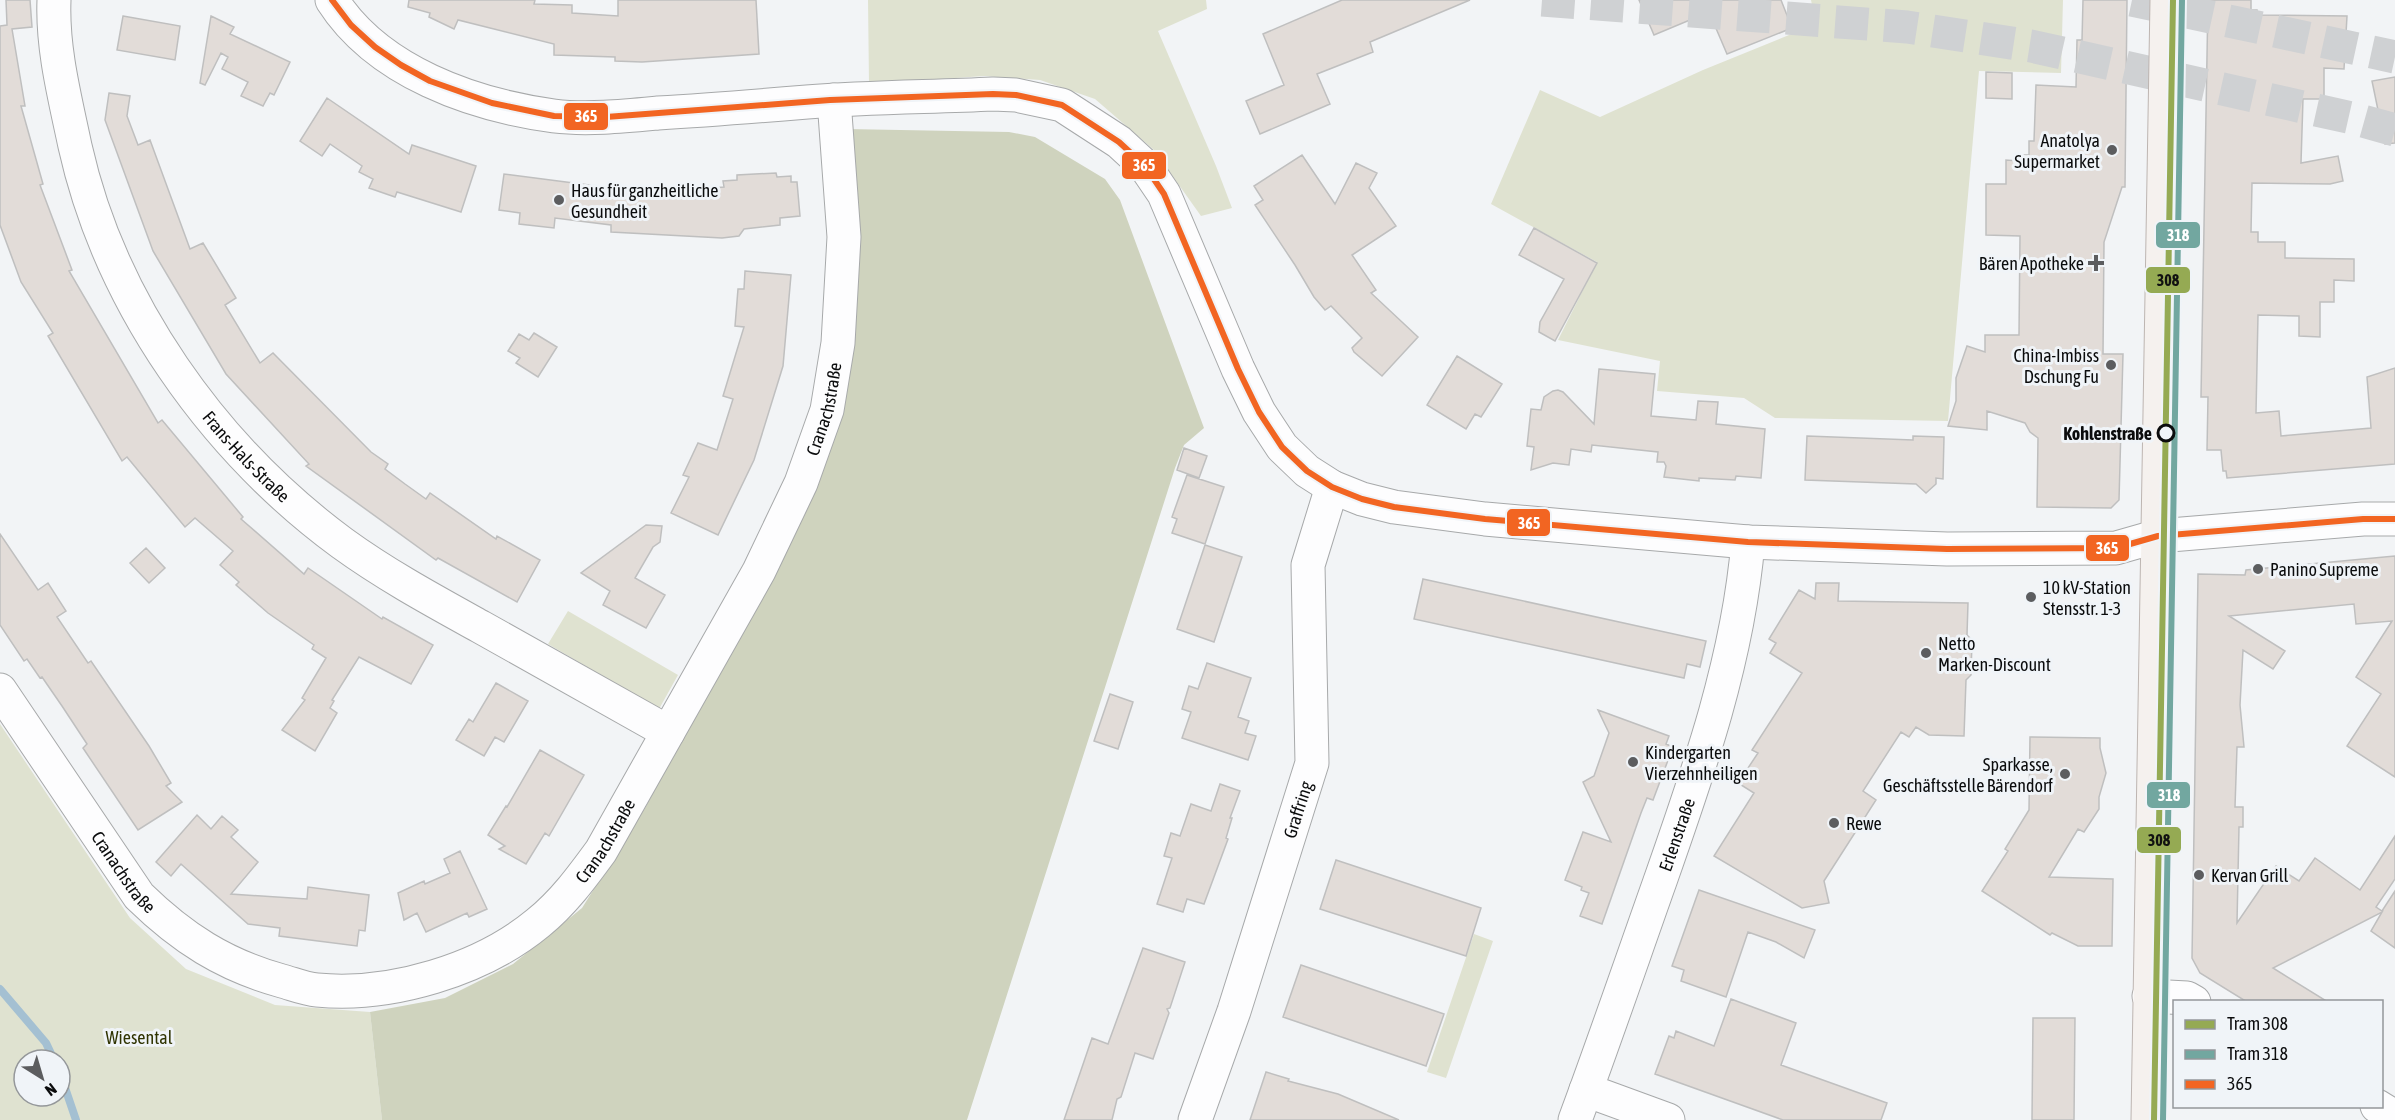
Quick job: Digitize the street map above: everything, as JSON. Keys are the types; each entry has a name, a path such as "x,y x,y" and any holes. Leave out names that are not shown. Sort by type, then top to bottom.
{"main road":[{"path":"2148,1120 2167,0"}],"street":[{"name":"Frans-Hals-Straße","path":"54,0 60,76 80,166 107,246 150,331 190,390 234,445 287,499 343,543 377,566 668,732"},
{"path":"332,0 342,16 371,44 425,81 503,105 555,116 626,116 834,100 1016,95 1062,105 1119,142 1145,166 1164,194 1238,369 1259,412 1282,447 1307,471 1332,487 1362,499 1394,507 1440,514 1748,543 1947,549 2116,548 2158,536 2362,519 2395,519"},
{"name":"Cranachstraße","path":"0,690 139,896 160,918 216,957 250,972 316,990 371,989 416,982 449,973 483,958 538,924 578,883 600,851 759,571 801,483 827,410 838,343 844,237 834,100"},
{"name":"Graffring","path":"1195,1120 1234,1011 1312,763 1308,565 1332,487"},
{"name":"Erlenstraße","path":"1575,1120 1709,740 1733,647 1746,578 1748,543"},
{"path":"2150,996 2189,1000"},
{"path":"1586,1090 1668,1120"},
{"path":"2379,1108 2395,1117"}],"green space":[{"path":"868,0 1206,0 1207,9 1158,31 1232,208 1201,216 1154,150 1095,99 1040,80 984,76 869,84"},
{"path":"1811,0 2063,0 2061,73 1979,71 1948,421 1775,418 1744,398 1657,391 1660,361 1558,340 1597,262 1491,204 1540,90 1600,117 1703,70 1816,24"},
{"path":"846,129 1009,132 1035,137 1105,179 1120,200 1204,428 1184,445 1175,468 967,1120 382,1120 370,1012 445,998 513,964 582,908 645,808 762,588 838,418"},
{"path":"568,611 678,675 659,709 548,644"},
{"name":"Wiesental","path":"0,724 130,918 186,969 275,1005 370,1012 382,1120 0,1120"},
{"path":"1474,934 1493,941 1446,1078 1427,1072"}],"building":[{"path":"6,0 30,0 32,27 12,29 25,106 21,106 43,184 40,185 72,270 69,271 158,423 162,420 243,517 241,519 304,574 308,568 382,619 383,617 433,645 411,684 359,657 332,700 334,701 330,708 337,713 315,751 282,730 305,700 302,698 326,658 312,649 314,645 268,613 236,585 239,582 220,565 233,551 195,518 185,527 127,457 122,461 48,336 53,333 21,282 0,225 0,26 7,25"},
{"path":"409,0 535,0 534,4 572,5 572,13 618,16 618,0 756,0 759,54 642,62 615,61 615,57 554,55 554,44 458,20 454,29 429,17 430,13 408,7"},
{"path":"1342,0 1470,0 1370,42 1373,52 1317,74 1330,104 1260,134 1246,101 1284,85 1263,34"},
{"path":"1639,0 1781,0 1792,28 1727,54 1709,12 1654,35"},
{"path":"2083,0 2127,0 2125,187 2122,187 2104,242 2103,354 2123,354 2119,500 2111,508 2037,507 2038,438 2030,432 2025,423 1987,411 1987,430 1948,426 1956,401 1956,378 1967,346 1985,352 1985,335 2019,335 2020,236 1986,235 1986,184 2006,184 2006,160 2018,161 2018,155 2029,155 2029,141 2034,141 2036,85 2076,87 2077,40 2082,40"},
{"path":"2208,0 2251,0 2251,10 2257,10 2257,15 2347,16 2344,69 2324,68 2324,99 2303,99 2301,163 2338,156 2343,181 2330,184 2252,183 2251,232 2258,232 2258,242 2285,242 2285,258 2354,259 2354,281 2334,280 2334,302 2320,302 2320,337 2299,336 2299,316 2258,315 2256,413 2279,411 2281,436 2371,428 2367,377 2395,368 2395,464 2227,478 2226,471 2223,471 2221,450 2207,450 2208,397 2201,397"},
{"path":"123,16 180,26 175,60 117,50"},
{"path":"211,16 234,27 230,34 290,62 274,95 270,93 263,106 241,96 248,82 222,69 228,57 221,53 205,85 200,83"},
{"path":"1986,72 2012,73 2012,99 1986,98"},
{"path":"2395,77 2395,143 2385,144 2372,81"},
{"path":"109,93 130,96 127,116 138,145 150,140 190,249 203,243 236,298 225,305 260,363 273,353 371,452 388,464 385,469 426,499 430,493 496,539 497,536 540,560 517,602 438,558 436,560 306,466 309,464 226,374 153,251 105,120"},
{"path":"327,98 409,154 412,145 476,166 461,212 397,192 395,197 369,188 373,179 359,172 362,166 330,144 322,156 300,141"},
{"path":"1302,155 1335,204 1356,163 1377,173 1369,188 1396,226 1352,255 1376,290 1371,293 1418,337 1382,376 1354,352 1352,348 1362,338 1331,306 1325,310 1314,297 1255,205 1263,200 1254,186"},
{"path":"776,173 777,177 791,176 791,182 797,182 800,216 780,218 780,225 744,229 739,236 722,238 611,232 611,225 555,218 554,228 519,224 520,213 499,210 504,174 597,186 701,189 724,187 723,181 737,180 737,175"},
{"path":"1534,228 1597,263 1555,341 1539,332 1540,322 1564,279 1519,255"},
{"path":"745,271 791,275 783,366 754,460 718,535 671,513 689,477 683,475 698,443 717,450 733,399 723,396 744,327 735,326 738,289 744,289"},
{"path":"534,333 557,347 538,377 516,363 520,358 508,351 519,334 529,340"},
{"path":"1457,356 1502,384 1481,417 1475,414 1466,429 1427,405"},
{"path":"1599,369 1655,374 1651,416 1696,420 1698,401 1718,402 1716,424 1765,429 1761,478 1736,476 1735,480 1699,478 1699,481 1664,477 1666,466 1664,462 1657,462 1658,452 1592,445 1591,452 1571,449 1569,465 1553,463 1531,470 1534,447 1527,446 1531,409 1541,410 1544,397 1558,390 1563,392 1594,424"},
{"path":"1807,436 1913,440 1913,436 1944,437 1943,479 1936,478 1936,484 1926,493 1916,484 1805,480"},
{"path":"1184,448 1207,456 1199,478 1177,470"},
{"path":"1187,475 1224,487 1205,544 1172,533 1177,519 1172,517"},
{"path":"646,525 662,526 660,542 653,547 635,578 665,595 646,628 603,605 610,591 581,573"},
{"path":"0,534 38,590 48,583 66,611 57,617 88,663 91,661 149,746 171,783 166,786 182,802 138,830 83,748 87,744 62,706 27,659 24,661 0,625"},
{"path":"1205,545 1242,557 1214,642 1177,629"},
{"path":"146,548 165,568 149,583 130,563"},
{"path":"2395,556 2395,777 2347,746 2381,694 2356,677 2392,621 2356,624 2354,604 2229,616 2285,651 2273,669 2243,650 2240,705 2244,747 2237,747 2235,807 2243,807 2243,827 2239,827 2237,923 2276,866 2299,881 2315,858 2360,890 2395,836 2395,879 2376,907 2382,911 2395,891 2395,948 2371,931 2382,912 2273,968 2325,1000 2244,1000 2200,973 2192,958 2198,574 2245,575 2246,570"},
{"path":"1423,579 1706,641 1700,667 1687,664 1684,678 1414,619"},
{"path":"1816,583 1839,583 1838,601 1968,603 1967,635 1972,640 1971,675 1966,680 1964,736 1929,735 1916,727 1909,737 1901,732 1863,791 1876,800 1824,881 1829,903 1802,908 1714,856 1754,793 1738,783 1758,753 1752,750 1802,673 1770,653 1776,643 1769,639 1799,590 1815,599"},
{"path":"1207,663 1251,678 1238,717 1249,721 1245,733 1256,736 1248,760 1182,738 1191,712 1182,709 1189,686 1198,689"},
{"path":"496,683 528,701 504,742 495,737 484,756 456,740 469,719 473,722"},
{"path":"1110,694 1133,702 1118,749 1094,741"},
{"path":"1598,710 1669,736 1666,744 1673,747 1653,800 1647,798 1602,924 1580,916 1589,893 1581,890 1582,887 1565,880 1583,832 1611,842 1583,782 1594,776 1609,733"},
{"path":"2030,737 2100,738 2106,773 2099,797 2099,809 2084,832 2078,829 2049,877 2113,879 2112,946 2078,946 2052,933 2050,935 1982,891 2008,851 2005,849 2029,810"},
{"path":"540,750 584,775 549,836 545,833 526,864 499,849 505,846 488,835"},
{"path":"1220,784 1240,791 1230,818 1232,818 1226,838 1228,839 1204,904 1187,899 1183,912 1157,904 1172,858 1164,856 1171,833 1180,836 1191,804 1211,811"},
{"path":"197,815 211,829 222,816 238,830 231,837 258,862 231,894 307,899 308,887 369,895 365,931 359,930 357,946 279,936 280,928 248,924 181,864 171,876 156,862"},
{"path":"460,851 487,909 469,917 467,913 426,932 417,913 404,920 398,893 424,881 425,884 450,873 444,859"},
{"path":"1336,860 1481,908 1466,956 1320,909"},
{"path":"1699,890 1815,930 1804,958 1776,942 1748,932 1726,997 1681,981 1684,970 1672,966"},
{"path":"1143,948 1185,962 1170,1008 1167,1009 1169,1013 1153,1059 1135,1053 1121,1097 1117,1099 1112,1120 1064,1120 1092,1038 1108,1044"},
{"path":"1301,965 1444,1014 1426,1066 1283,1017"},
{"path":"1731,999 1796,1023 1781,1065 1887,1103 1881,1120 1783,1120 1655,1074 1669,1036 1674,1038 1676,1031 1714,1046"},
{"path":"2033,1018 2075,1018 2074,1120 2032,1120"},
{"path":"1266,1072 1289,1079 1288,1081 1338,1094 1399,1120 1250,1120"}],"waterway":[{"path":"0,989 48,1048"},
{"path":"72,1108 76,1120"}],"tunnel":[{"path":"1542,0 1907,27 2031,46 2352,118 2395,130"},
{"path":"2132,0 2395,57"}],"tram line":[{"name":"308","path":"2154,1120 2173,0"},
{"name":"318","path":"2163,1120 2182,0"}],"transit line":[{"name":"365","path":"332,0 351,25 375,47 430,81 492,103 554,116 606,117 830,100 993,94 1016,95 1062,105 1119,142 1145,166 1164,194 1238,369 1259,412 1282,447 1307,471 1332,487 1362,499 1394,507 1485,519 1748,542 1947,549 2116,548 2158,536 2363,519 2395,519"}],"place":[{"name":"Anatolya Supermarket","path":"2112,150"},
{"name":"Haus für ganzheitliche Gesundheit","path":"559,200"},
{"name":"Bären Apotheke","path":"2096,263"},
{"name":"China-Imbiss Dschung Fu","path":"2111,365"},
{"name":"Kohlenstraße","path":"2166,433"},
{"name":"Panino Supreme","path":"2258,569"},
{"name":"10 kV-Station Stensstr. 1-3","path":"2031,597"},
{"name":"Netto Marken-Discount","path":"1926,653"},
{"name":"Kindergarten Vierzehnheiligen","path":"1633,762"},
{"name":"Sparkasse, Geschäftsstelle Bärendorf","path":"2065,774"},
{"name":"Rewe","path":"1834,823"},
{"name":"Kervan Grill","path":"2199,875"}]}
